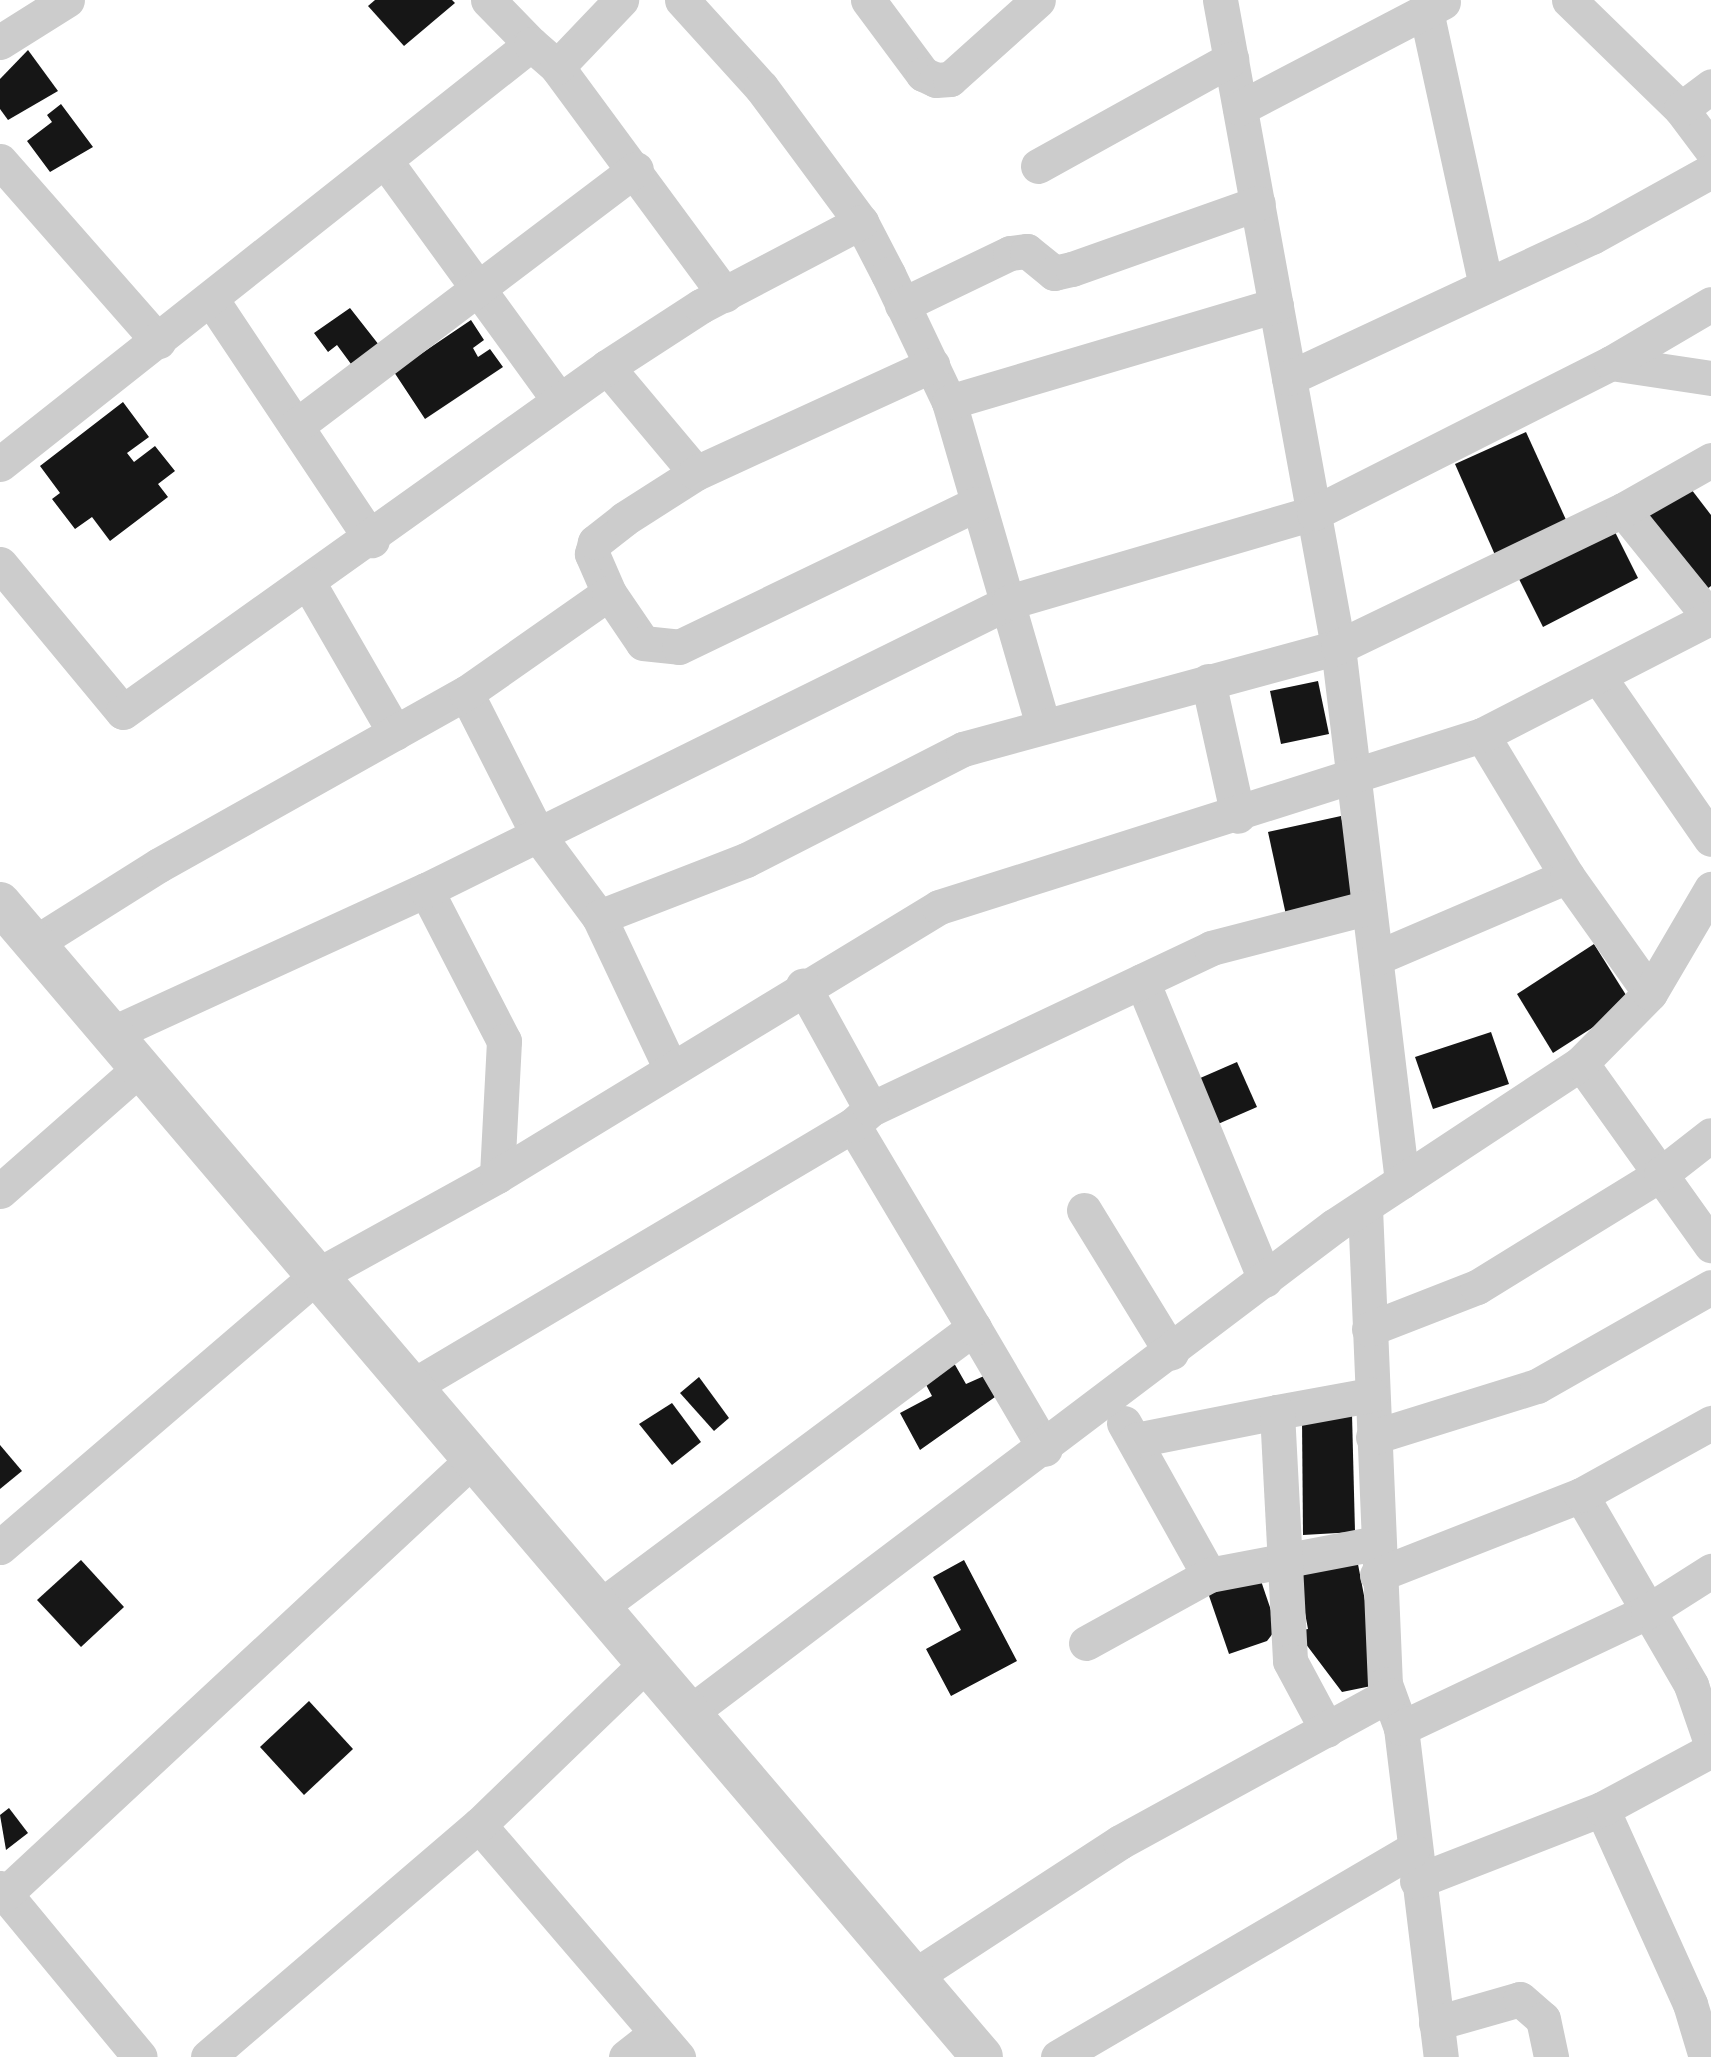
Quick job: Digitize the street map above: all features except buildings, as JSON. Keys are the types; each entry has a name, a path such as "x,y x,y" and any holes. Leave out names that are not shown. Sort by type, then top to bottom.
{"street":[{"path":"0,42 67,0"},
{"path":"488,0 544,55 636,169 725,295"},
{"path":"0,464 386,162 620,0"},
{"path":"682,0 761,87 860,222 902,304 950,402 976,504 1009,602 1042,723"},
{"path":"868,0 923,74 936,80 950,79 1038,0"},
{"path":"1220,0 1338,647 1402,1181"},
{"path":"1568,0 1681,109 1711,149"},
{"path":"1240,108 1436,5 1486,286"},
{"path":"1038,166 1231,60"},
{"path":"1681,109 1711,86"},
{"path":"0,161 158,340"},
{"path":"386,162 559,400"},
{"path":"296,426 479,292 636,169"},
{"path":"1289,378 1486,286 1711,171"},
{"path":"902,304 1010,253 1027,251 1054,273 1072,270 1258,202"},
{"path":"0,564 123,712 372,540 607,367 725,295 860,222"},
{"path":"211,299 372,540"},
{"path":"111,1034 426,890 1009,602 1314,513 1611,363 1711,304"},
{"path":"950,402 1276,305"},
{"path":"1611,363 1711,378"},
{"path":"932,365 696,473 595,542 595,567 643,643 679,647 976,504"},
{"path":"607,367 696,473"},
{"path":"600,918 746,860 962,749 1042,723 1338,647 1623,510 1711,460"},
{"path":"0,1547 316,1276 497,1176 803,986 939,907 1354,780 1482,735 1711,619 1623,510"},
{"path":"309,584 395,733"},
{"path":"34,944 159,865 466,693 609,593"},
{"path":"1598,676 1711,840"},
{"path":"1208,681 1238,816"},
{"path":"466,693 538,835 600,918 670,1069"},
{"path":"1482,735 1567,876 1650,993"},
{"path":"1376,958 1567,876"},
{"path":"688,1714 1110,1401 1265,1280 1402,1181 1581,1063 1650,993 1711,889"},
{"path":"426,890 504,1042 497,1176"},
{"path":"0,903 982,2057"},
{"path":"410,1387 862,1117 1211,948 1370,907"},
{"path":"1142,980 1265,1280"},
{"path":"803,986 862,1117 974,1328 1045,1449"},
{"path":"1581,1063 1711,1245"},
{"path":"0,1191 140,1068"},
{"path":"1369,1329 1477,1287 1661,1174 1711,1136"},
{"path":"1365,1208 1376,1559 1439,2040 1520,1999 1542,2019 1551,2057"},
{"path":"1084,1210 1172,1352"},
{"path":"1373,1437 1537,1386 1711,1287"},
{"path":"598,1608 974,1328"},
{"path":"1136,1440 1371,1395"},
{"path":"1110,1401 1136,1440 1209,1575"},
{"path":"1277,1412 1290,1661 1327,1730"},
{"path":"1086,1643 1209,1575 1284,1556 1376,1559 1581,1495 1711,1423"},
{"path":"140,2057 3,1891 472,1460"},
{"path":"1058,2057 1414,1865 1602,1809 1711,1746 1691,1685 1581,1495"},
{"path":"913,1977 1120,1842 1327,1730 1394,1712 1648,1611 1711,1571"},
{"path":"208,2057 479,1825 646,1664"},
{"path":"1602,1809 1690,2004 1706,2057"},
{"path":"479,1825 667,2045 626,2057"}]}
